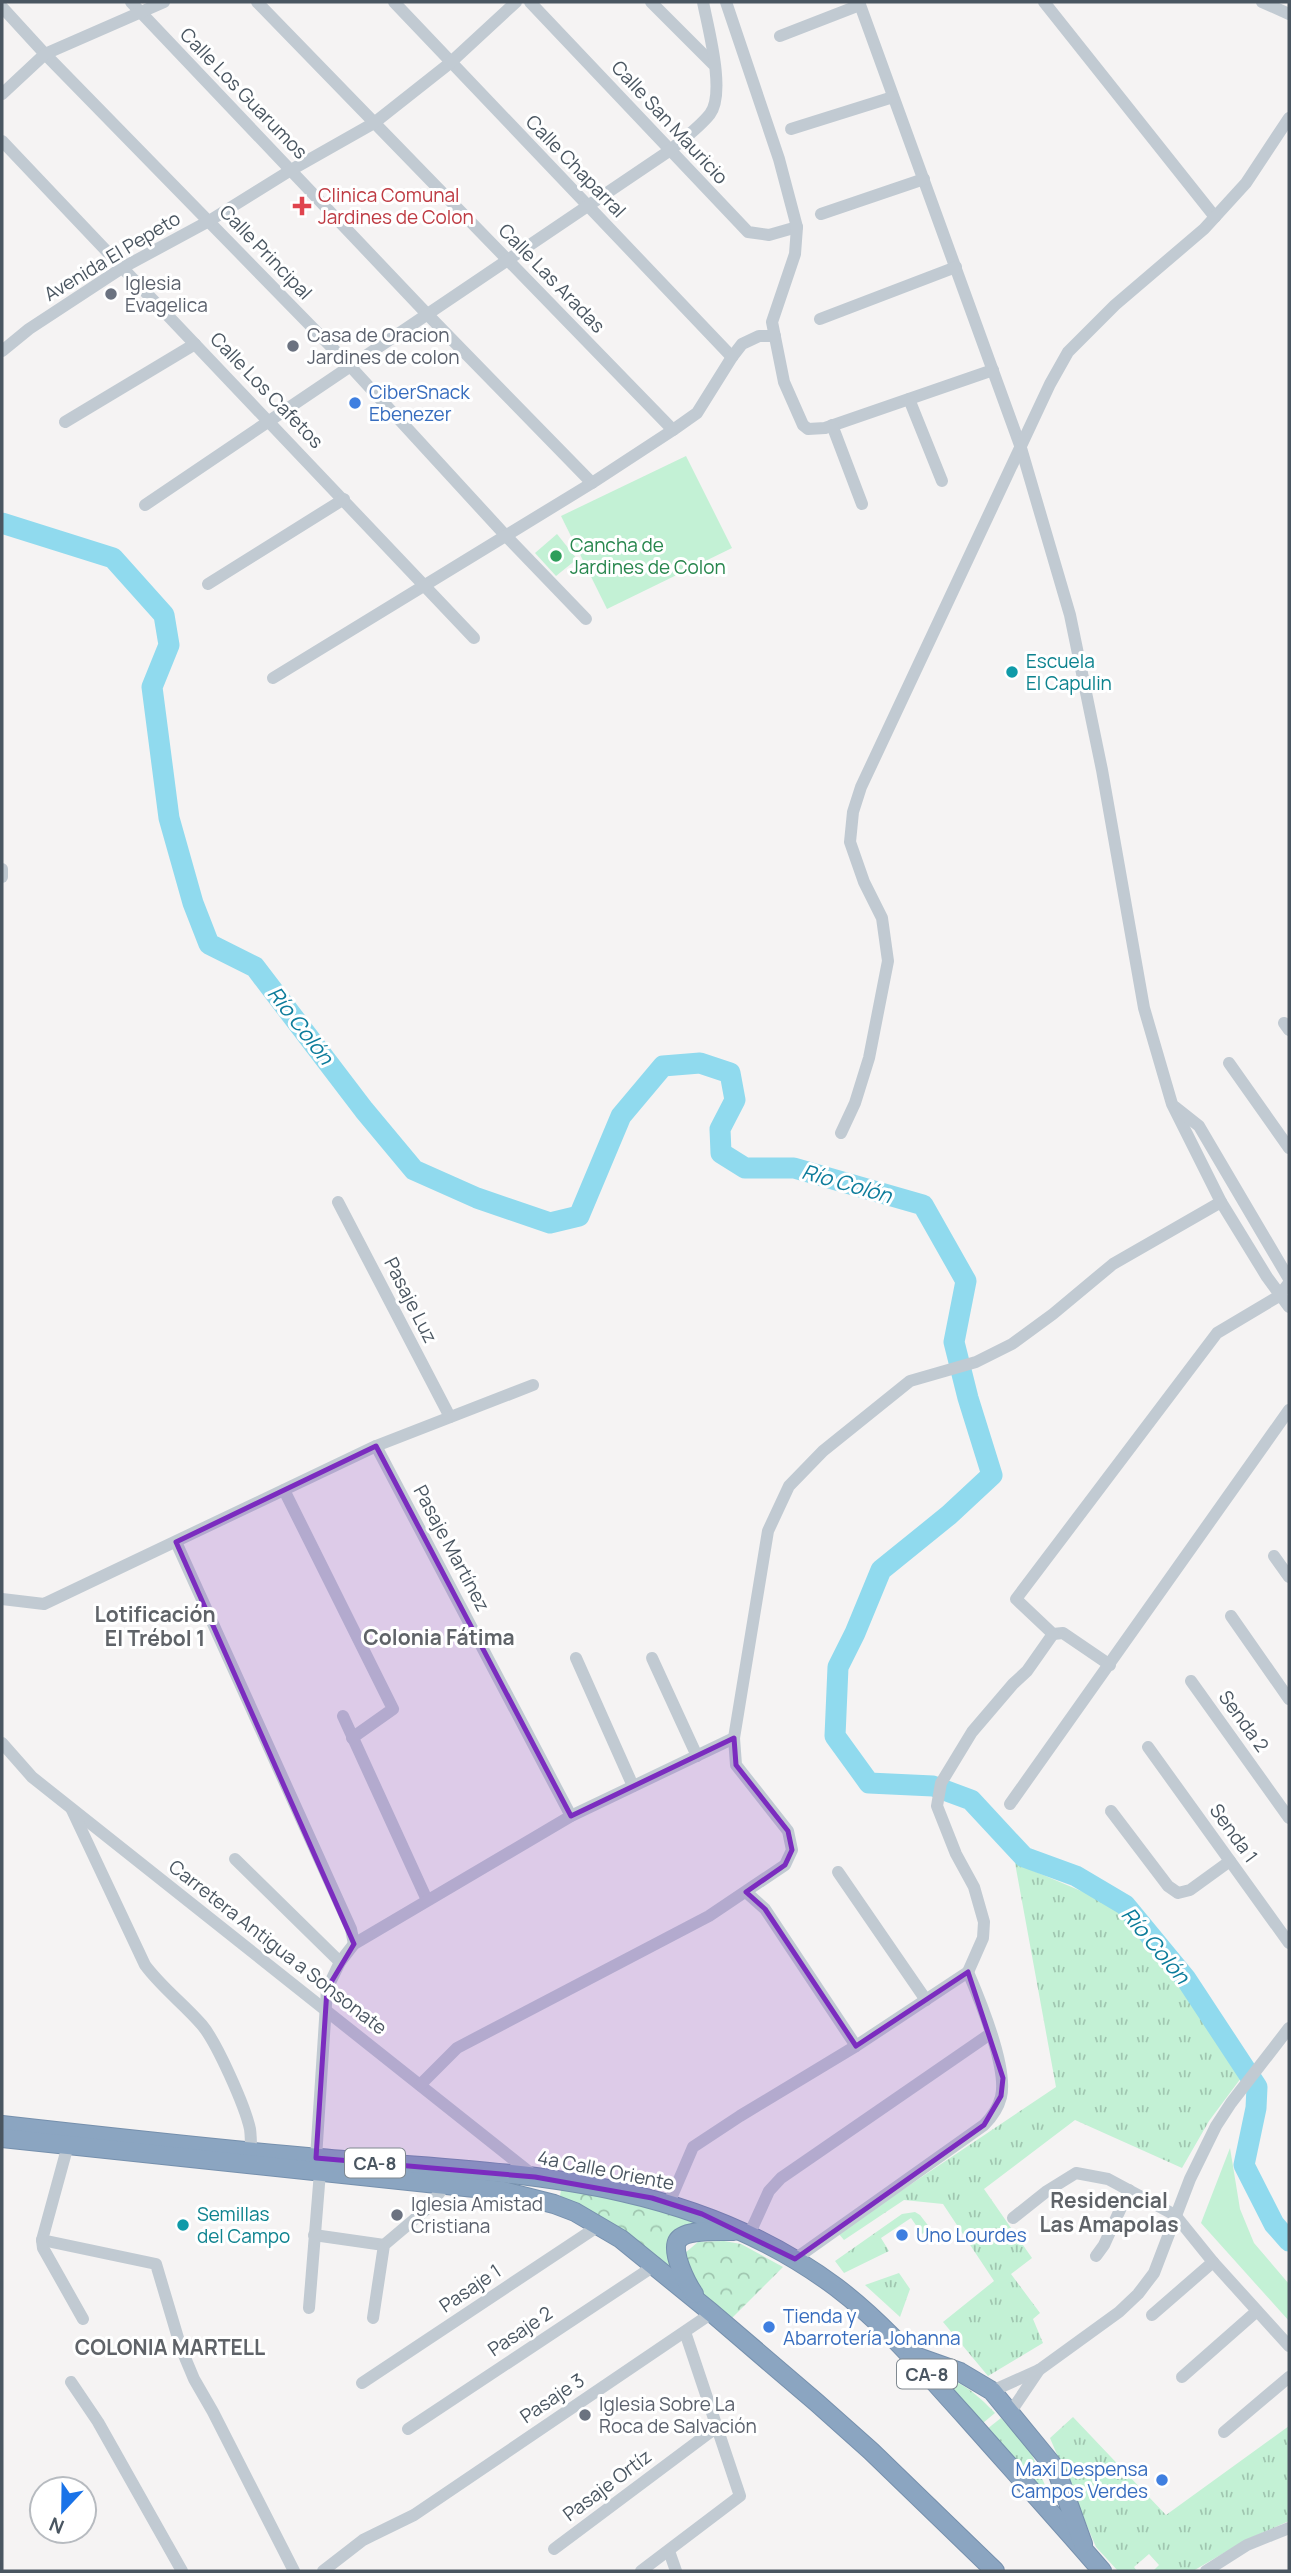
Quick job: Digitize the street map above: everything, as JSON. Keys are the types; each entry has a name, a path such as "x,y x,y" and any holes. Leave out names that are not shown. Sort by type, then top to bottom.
{"highway":[{"name":"4a Calle Oriente","path":"2,2125 251,2151 318,2165 445,2185 503,2191 575,2212 600,2225 698,2301 871,2451 995,2571"},
{"name":"4a Calle Oriente","path":"2,2138 318,2165 535,2176 615,2190 702,2214 795,2259 861,2307 910,2354 1102,2571"},
{"path":"698,2301 680,2264 676,2249 678,2240 693,2233 745,2233"},
{"path":"910,2354 960,2372 992,2391 1056,2469 1085,2551"}],"street":[{"path":"2,94 45,54 135,7 164,2"},
{"name":"Calle Las Aradas","path":"257,2 673,430"},
{"name":"Calle Chaparral","path":"394,2 732,356"},
{"name":"Avenida El Pepeto","path":"2,351 29,329 122,268 209,221 290,170 374,123 450,63 516,2"},
{"name":"Calle San Mauricio","path":"530,2 748,232 769,234 797,227"},
{"path":"650,2 713,64"},
{"path":"145,505 669,151 709,115 716,103 717,86 703,2"},
{"path":"726,2 779,159 797,227 795,254 772,322 784,382 803,425 808,429 832,425 993,370"},
{"path":"1044,2 1215,216"},
{"path":"1262,2 1289,14"},
{"path":"780,36 860,3 1021,448 1070,615 1102,770 1144,1009 1172,1104 1221,1202 1279,1296 1289,1307"},
{"name":"Calle Principal","path":"2,7 350,366 586,619"},
{"name":"Calle Los Guarumos","path":"135,7 592,483"},
{"path":"791,129 892,97"},
{"path":"841,1133 855,1103 869,1058 888,961 882,918 864,882 850,842 853,813 861,787 1050,384 1068,352 1115,305 1170,260 1215,216 1246,183 1289,118"},
{"name":"Calle Los Cafetos","path":"2,141 474,638"},
{"path":"821,214 924,179"},
{"path":"820,319 956,267"},
{"path":"273,678 592,483 673,430 697,413 732,356 743,344 758,336 775,336"},
{"path":"65,422 195,344"},
{"path":"909,399 942,481"},
{"path":"832,425 862,504"},
{"path":"208,584 344,499"},
{"path":"2,869 2,877"},
{"path":"1229,1063 1289,1148"},
{"path":"1110,1665 1063,1633 1052,1634 1016,1599 1217,1333 1279,1296 1289,1281 1199,1126 1172,1104"},
{"name":"Pasaje Luz","path":"338,1202 450,1417"},
{"path":"420,2085 457,2048 709,1916 785,1865 792,1850 788,1831 736,1765 734,1738 768,1531 789,1486 823,1451 910,1381 976,1362 1012,1344 1113,1264 1221,1202"},
{"path":"2,1600 44,1604 376,1446 533,1385"},
{"path":"1010,1804 1289,1410"},
{"name":"Pasaje Martínez","path":"376,1446 571,1816"},
{"path":"284,1490 393,1709 352,1738"},
{"path":"176,1542 351,1929 354,1944"},
{"path":"1274,1556 1289,1577"},
{"path":"1231,1616 1289,1699"},
{"path":"669,2203 693,2147 856,2046 968,1972 983,1938 984,1922 974,1887 956,1854 937,1806 941,1783 972,1732 1027,1671 1052,1634"},
{"path":"576,1658 634,1786"},
{"path":"652,1658 698,1756"},
{"name":"Senda 2","path":"1191,1681 1289,1818"},
{"path":"344,1716 427,1900"},
{"path":"309,2308 324,2007 327,1989 340,1962 354,1944 571,1816 734,1738"},
{"name":"Carretera Antigua a Sonsonate","path":"2,1743 32,1777 535,2176"},
{"name":"Senda 1","path":"1148,1747 1289,1943"},
{"path":"71,1807 145,1965 161,1986 202,2025 212,2039 245,2113 250,2131 251,2151"},
{"path":"1111,1811 1168,1886 1178,1893 1190,1890 1230,1861"},
{"path":"235,1859 340,1962"},
{"path":"838,1872 926,2000"},
{"path":"746,1892 765,1909 856,2046"},
{"path":"795,2259 984,2125 994,2113 1001,2096 1003,2078 981,2002 968,1972"},
{"path":"992,2391 1039,2370 1119,2312 1138,2294 1154,2273 1175,2215 1216,2126 1231,2102 1289,2028"},
{"path":"745,2233 769,2191 781,2178 990,2034"},
{"path":"68,2145 42,2240 43,2248 83,2319"},
{"path":"1013,2218 1047,2191 1076,2174 1096,2175 1129,2190 1175,2215 1213,2262 1289,2346"},
{"path":"373,2318 384,2245 429,2207 445,2185"},
{"path":"1096,2256 1104,2245 1129,2190"},
{"name":"Pasaje 1","path":"362,2383 600,2225"},
{"path":"314,2235 384,2245"},
{"path":"42,2240 156,2264 180,2348 294,2571"},
{"path":"1152,2315 1213,2262"},
{"name":"Pasaje 2","path":"408,2429 654,2266"},
{"path":"1182,2377 1257,2311"},
{"name":"Pasaje 3","path":"323,2571 363,2540 414,2515 712,2313"},
{"path":"641,2571 740,2496 685,2332"},
{"path":"1010,2413 1039,2370"},
{"path":"1224,2432 1289,2376"},
{"path":"71,2382 98,2422 182,2571"},
{"name":"Pasaje Ortíz","path":"554,2549 716,2427"},
{"path":"1206,2571 1247,2546 1289,2528"},
{"path":"669,2551 676,2571"}],"highlighted area":[{"path":"376,1446 571,1816 734,1738 736,1765 788,1831 792,1850 785,1865 746,1892 765,1909 856,2046 968,1972 1003,2078 1001,2096 984,2125 795,2259 702,2214 652,2198 535,2177 316,2158 327,1989 354,1944 176,1542"}],"green space":[{"path":"686,456 732,548 607,609 561,516"},
{"name":"Cancha de Jardines de Colon","path":"557,534 577,559 556,576 535,553"},
{"path":"1015,1863 1100,1899 1121,1912 1181,1981 1241,2078 1209,2121 1182,2168 1075,2120 984,2189 1032,2258 1011,2274 1040,2313 1033,2319 1043,2343 988,2376 943,2322 994,2281 943,2204 904,2200 844,2240 838,2233 1056,2087"},
{"path":"1230,2148 1240,2209 1254,2243 1289,2284 1289,2321 1201,2223"},
{"path":"561,2190 664,2212 697,2222 704,2230 689,2230 675,2277 603,2221 560,2196"},
{"name":"Uno Lourdes","path":"915,2212 930,2228 922,2234 911,2218 881,2238 889,2251 844,2273 835,2261 902,2214"},
{"path":"724,2241 741,2244 783,2267 728,2322 701,2300 685,2259 685,2253 698,2242"},
{"name":"Uno Lourdes","path":"899,2273 910,2289 900,2317 865,2285"},
{"path":"920,2368 961,2384 995,2413 977,2428"},
{"path":"1073,2417 1166,2515 1289,2426 1289,2521 1246,2540 1193,2571 1153,2571 1159,2565 1149,2554 1134,2567 1137,2571 1118,2571 1096,2547 1050,2438"},
{"path":"1001,2418 1030,2450 1053,2504 982,2433"}],"waterway":[{"name":"Río Colón","path":"2,523 113,558 164,615 169,645 152,687 169,818 193,903 209,944 255,967 364,1110 414,1170 477,1198 550,1223 579,1216 621,1116 663,1066 700,1063 730,1073 735,1100 720,1129 721,1153 745,1168 794,1168 923,1205 966,1281 954,1342 992,1475 949,1515 881,1570 838,1667 835,1736 869,1783 933,1786 971,1800 1024,1857 1076,1876 1125,1905 1186,1979 1257,2087 1256,2108 1244,2165 1274,2224 1289,2241"}],"place":[{"name":"Clinica Comunal Jardines de Colon","path":"302,206"},
{"name":"Iglesia Evagelica","path":"111,294"},
{"name":"Casa de Oracion Jardines de colon","path":"293,346"},
{"name":"CiberSnack Ebenezer","path":"355,403"},
{"name":"Cancha de Jardines de Colon","path":"556,556"},
{"name":"Escuela El Capulin","path":"1012,672"},
{"name":"Iglesia Amistad Cristiana","path":"397,2215"},
{"name":"Semillas del Campo","path":"183,2225"},
{"name":"Uno Lourdes","path":"902,2235"},
{"name":"Tienda y Abarrotería Johanna","path":"769,2327"},
{"name":"Iglesia Sobre La Roca de Salvación","path":"585,2415"},
{"name":"Maxi Despensa Campos Verdes","path":"1162,2480"}],"district":[{"name":"Lotificación El Trébol 1","path":"155,1626"},
{"name":"Colonia Fátima","path":"439,1637"},
{"name":"Residencial Las Amapolas","path":"1109,2212"},
{"name":"COLONIA MARTELL","path":"170,2347"}]}
